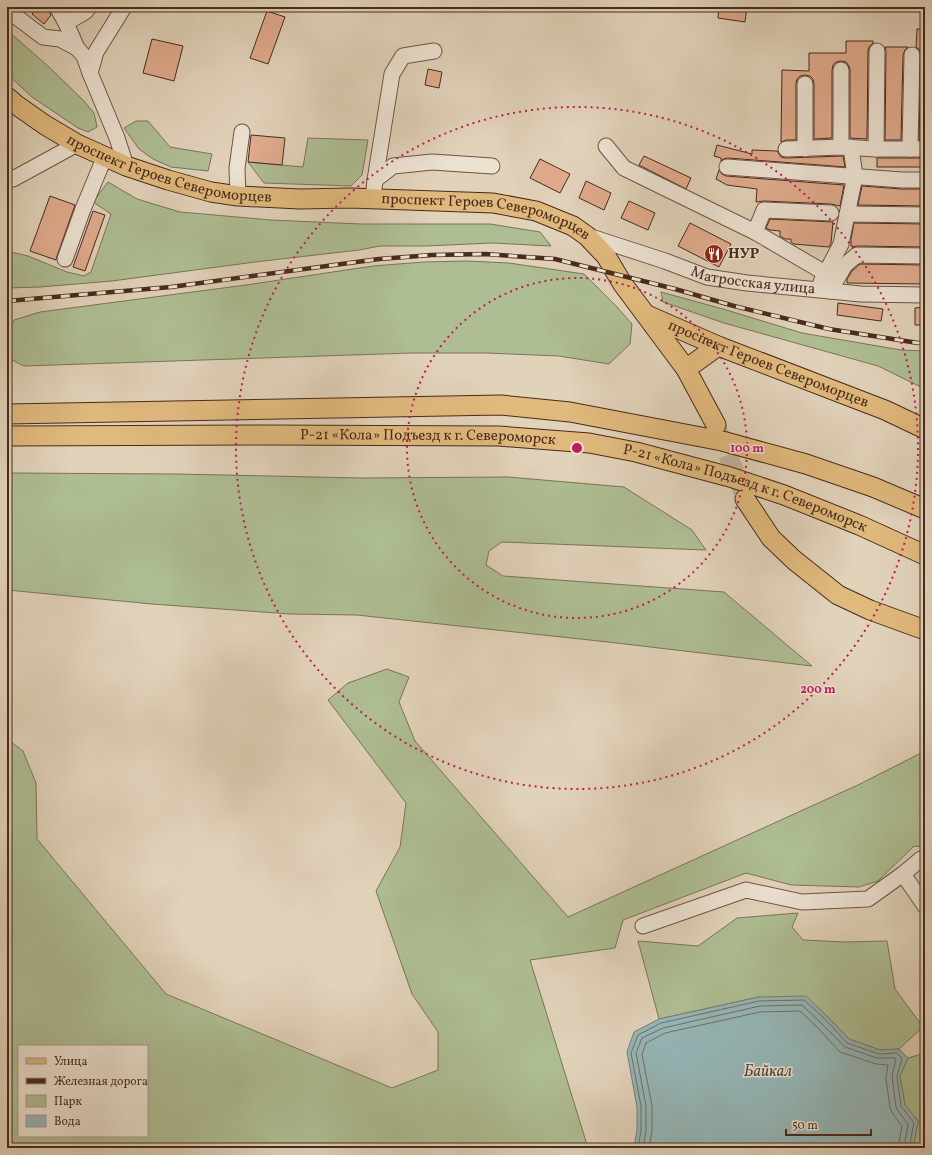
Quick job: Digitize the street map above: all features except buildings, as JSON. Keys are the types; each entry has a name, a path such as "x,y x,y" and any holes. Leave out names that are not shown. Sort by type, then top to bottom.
{"main road":[{"name":"проспект Героев Североморцев","path":"7,97 45,125 77,144 126,166 211,192 238,196 300,199 373,199 493,203 536,211 573,226 587,236 606,256 622,283 645,314 718,346 885,410 925,428"},
{"path":"645,314 686,369 716,425"},
{"path":"686,369 718,346"},
{"name":"Р-21 «Кола» Подъезд к г. Североморск","path":"7,414 493,405 570,412 722,441 806,464 873,487 925,509"},
{"name":"Р-21 «Кола» Подъезд к г. Североморск","path":"7,436 264,434 492,436 589,443 636,452 680,465 730,477 784,495 925,555"},
{"path":"745,499 772,538 794,560 838,594 870,610 925,630"}],"lane":[{"path":"57,7 77,48 84,56 117,138 126,166"},
{"path":"66,23 84,12 89,7"},
{"path":"90,72 96,52 124,7"},
{"path":"7,12 18,18 43,37 60,39 77,48"},
{"path":"373,199 392,74 403,56 434,51"},
{"path":"876,149 877,51"},
{"path":"910,149 912,55"},
{"path":"824,290 825,273 841,244 855,176 846,147 841,70"},
{"path":"805,84 805,149"},
{"path":"238,196 236,168 242,132"},
{"path":"7,175 13,180 77,144"},
{"path":"606,146 624,168 755,232 825,273"},
{"path":"786,149 846,147 876,149 925,149"},
{"path":"65,260 83,209 105,156"},
{"path":"375,180 393,166 432,162 492,166"},
{"path":"727,167 902,180 925,180"},
{"path":"755,232 764,210 831,213"},
{"path":"847,214 925,214"},
{"name":"Матросская улица","path":"587,236 665,261 708,277 747,283 862,294 925,295"},
{"path":"824,290 845,265 857,255 925,256"},
{"path":"643,926 746,890 802,902 868,899 921,859 925,859"},
{"path":"903,874 925,906"}],"green space":[{"path":"7,30 49,67 83,100 94,113 97,127 88,132 78,128 32,97 7,74"},
{"path":"136,121 148,121 170,147 212,154 208,171 171,167 153,159 139,149 124,128"},
{"path":"308,138 368,140 362,175 351,186 264,183 248,162 303,167"},
{"path":"108,182 137,199 180,212 271,220 361,224 490,224 540,232 551,246 492,243 426,246 380,246 359,250 112,281 7,288 7,251 28,256 67,272 84,276 91,272 111,214 93,202"},
{"path":"467,261 509,263 584,274 632,324 630,344 609,364 559,356 486,353 412,353 24,366 12,360 7,352 7,334 14,320 40,312 246,285 373,266 424,262"},
{"path":"661,292 802,333 901,350 925,351 925,389 878,366 724,323 663,302"},
{"path":"7,473 177,474 361,478 508,477 624,487 692,530 706,550 502,542 489,551 486,565 503,576 724,592 812,666 357,615 290,614 152,604 7,590"},
{"path":"387,669 409,677 399,702 415,741 568,917 860,784 925,751 925,847 914,846 878,881 859,887 791,885 746,873 623,920 615,948 530,960 588,1148 7,1148 7,739 23,751 36,783 37,839 166,994 392,1088 438,1070 438,1032 412,994 376,891 400,847 406,803 328,700 348,683"},
{"path":"798,913 792,927 803,940 844,942 887,941 895,989 923,1027 899,1049 880,1050 849,1039 827,1016 759,997 659,1019 638,941 698,946 737,918"},
{"path":"925,1053 925,1148 913,1148 918,1121 905,1105 900,1076 908,1058"}],"water":[{"name":"Байкал","path":"806,996 849,1039 880,1050 899,1049 908,1058 900,1076 905,1105 918,1121 913,1148 634,1148 637,1130 637,1107 627,1052 634,1032 659,1019 759,997"}],"tunnel":[{"path":"717,428 743,492"}],"railway":[{"path":"7,301 171,287 379,259 432,255 485,254 555,259 675,289 734,306 829,329 925,343"}],"place":[{"name":"НУР","path":"714,254"}]}
